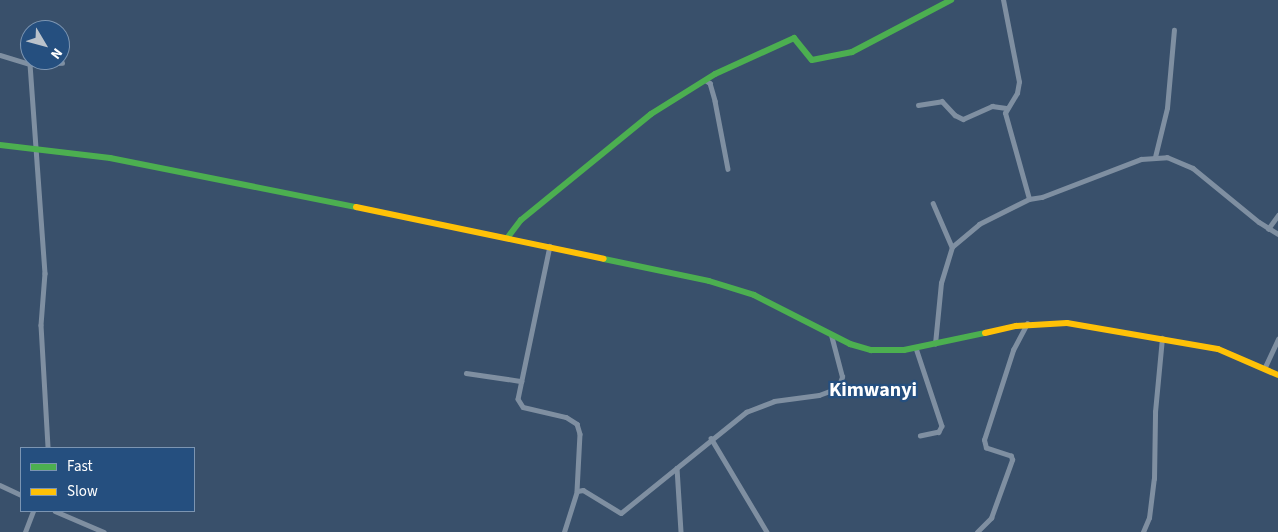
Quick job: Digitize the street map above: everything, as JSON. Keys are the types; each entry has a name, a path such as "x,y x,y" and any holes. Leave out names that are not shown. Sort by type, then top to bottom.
{"street":[{"path":"508,237 548,197 651,114 705,80 794,38 812,60 852,52 951,0"},
{"path":"1003,0 1019,85 1006,108 1029,199"},
{"path":"1155,156 1167,108 1174,30"},
{"path":"0,55 20,61"},
{"path":"30,70 44,273 41,325 48,447"},
{"path":"705,80 710,83 715,101 728,169"},
{"path":"918,106 942,101 955,116 963,119 992,106 1006,108"},
{"path":"0,145 35,147 230,180 508,237 726,285 754,295 831,335 871,350 916,348 1027,324 1067,323 1218,349 1265,367 1278,375"},
{"path":"935,344 942,276 952,247 979,224 1029,199 1155,156 1167,157 1193,168 1268,229 1278,234"},
{"path":"934,203 952,247"},
{"path":"1268,229 1278,214"},
{"path":"550,246 518,399 523,407 566,417 577,424 580,434 577,491 564,532"},
{"path":"977,532 990,518 1012,460 1011,456 986,448 984,440 1013,350 1027,324"},
{"path":"577,491 583,490 621,514 711,438 760,405 819,396 838,388 842,377 831,335"},
{"path":"1143,532 1149,518 1154,479 1155,412 1162,338"},
{"path":"1265,367 1278,339"},
{"path":"916,348 942,426 939,432 920,436"},
{"path":"466,373 521,381"},
{"path":"711,438 766,532"},
{"path":"677,468 681,532"},
{"path":"0,485 20,495"},
{"path":"25,532 33,512"},
{"path":"57,512 104,532"}],"traffic: fast":[{"path":"508,237 521,220 651,114 715,74 794,38 812,60 852,52 951,0"},
{"path":"0,145 110,158 356,207"},
{"path":"604,259 709,281 754,295 850,344 871,350 904,350 985,333"}],"traffic: slow":[{"path":"356,207 604,259"},
{"path":"985,333 1016,326 1067,323 1218,349 1278,375"}],"district":[{"name":"Kimwanyi","path":"873,390"}]}
